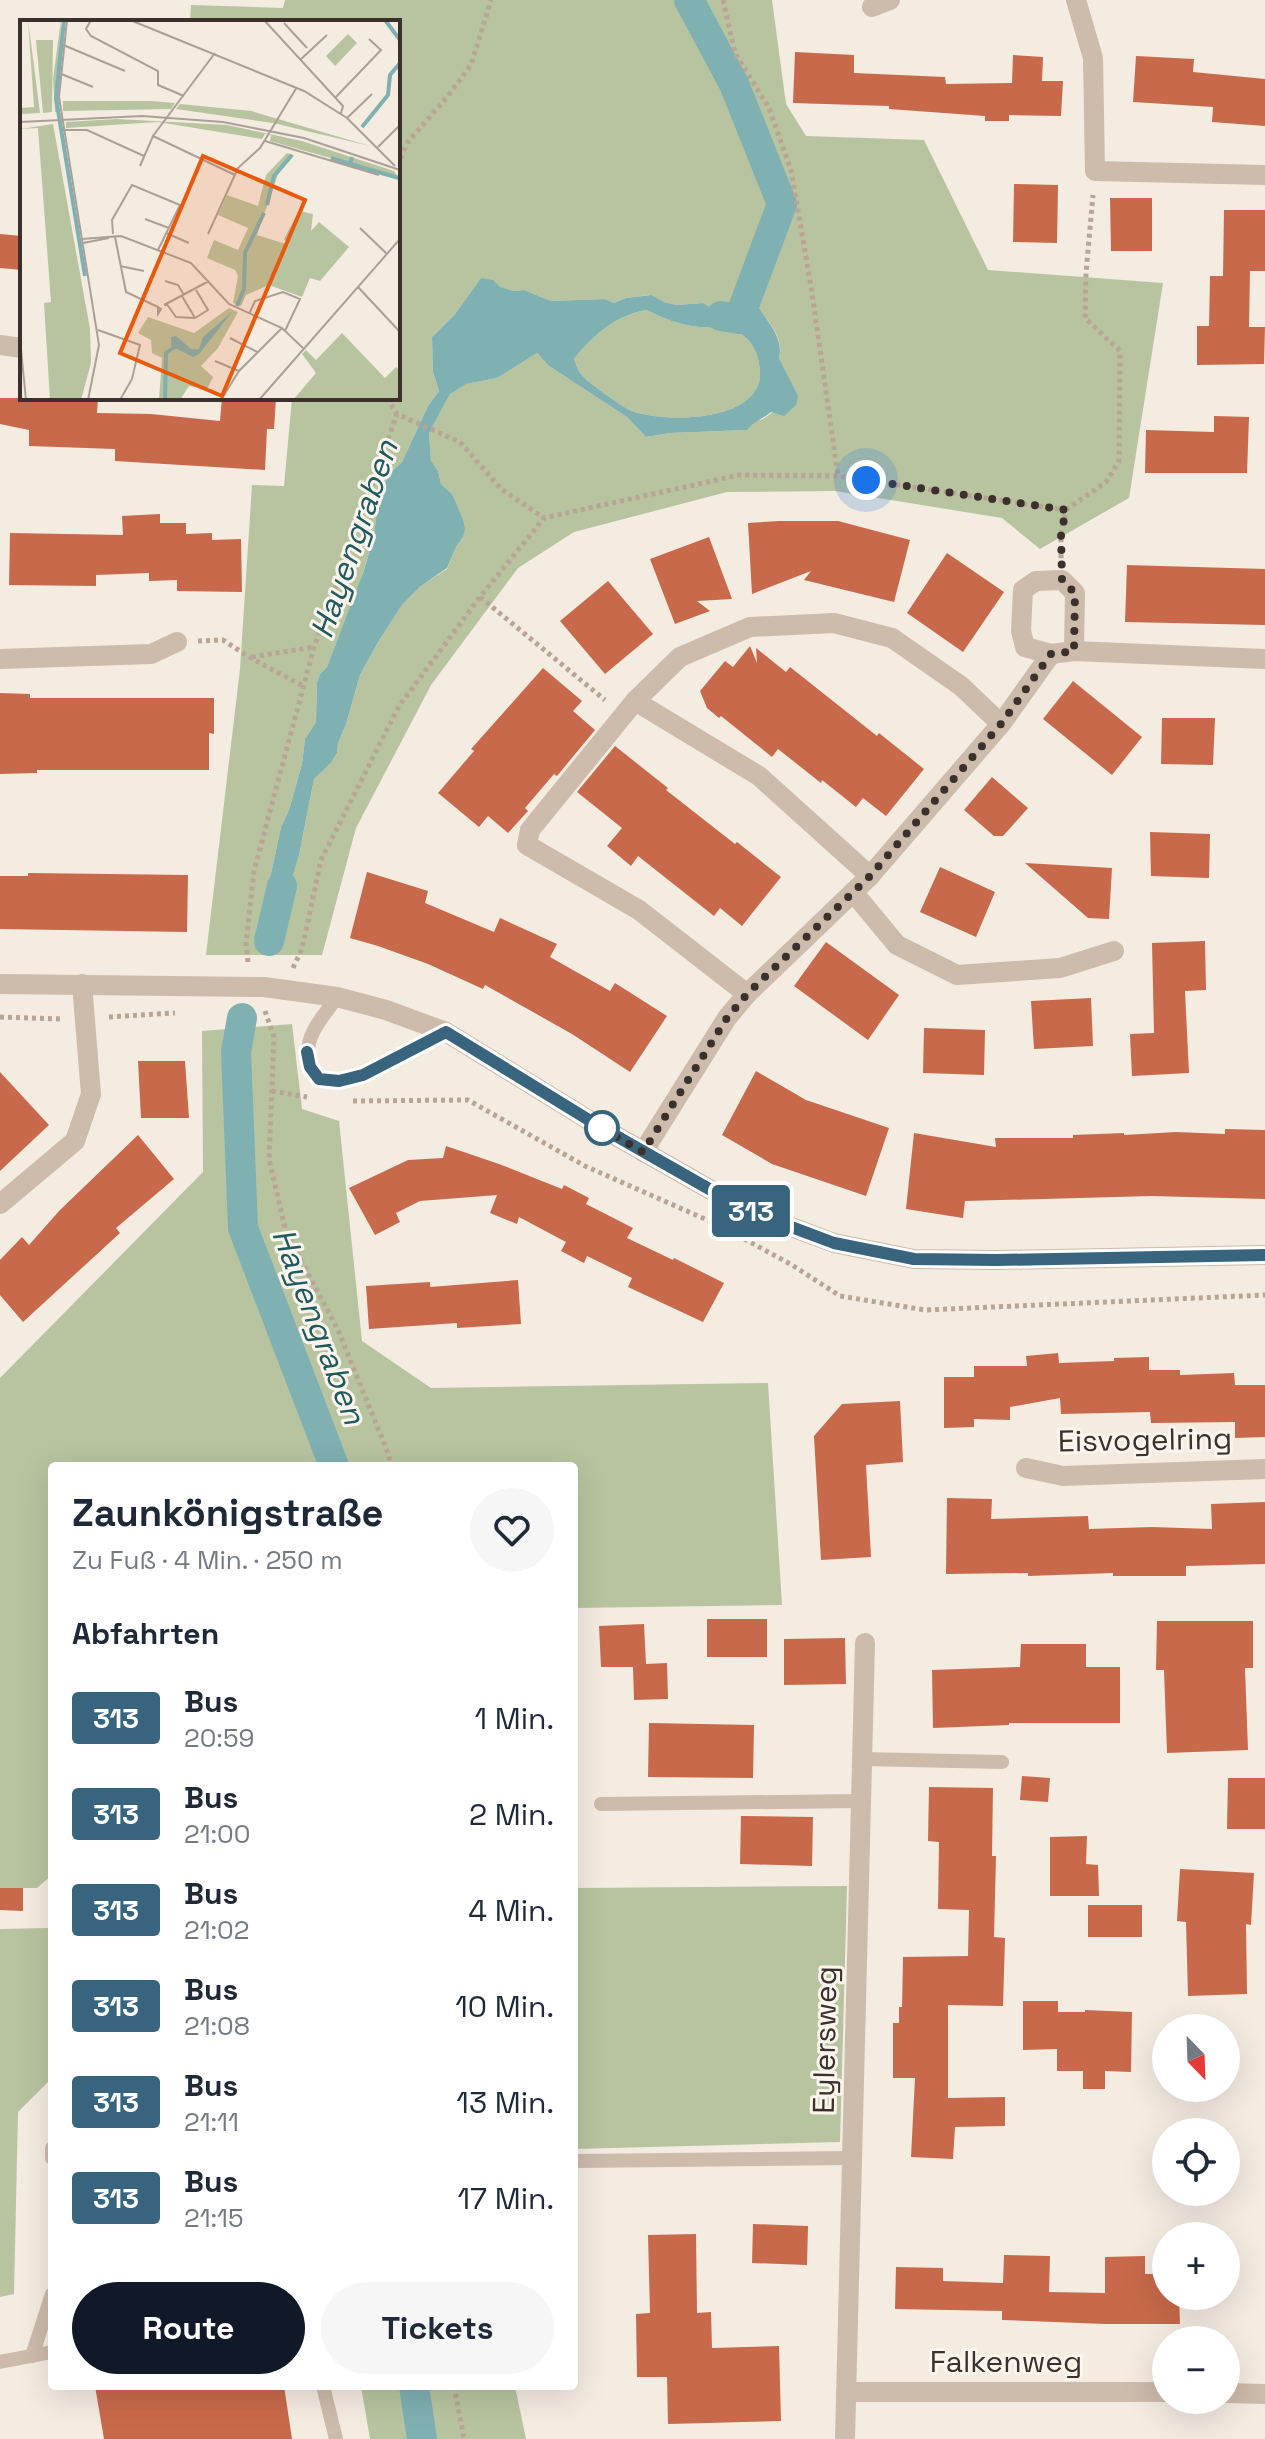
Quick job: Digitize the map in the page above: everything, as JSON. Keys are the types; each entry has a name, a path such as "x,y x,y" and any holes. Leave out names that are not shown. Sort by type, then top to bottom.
{"street":[{"path":"1076,0 1093,58 1095,171 1265,175"},
{"path":"0,345 20,348"},
{"path":"1074,651 1075,593 1062,580 1036,581 1023,590 1021,631 1025,647 1051,654 1074,651 1265,659"},
{"path":"747,994 639,910 527,845 530,830 628,708 680,657 750,627 834,623 892,638 961,686 1001,724"},
{"path":"0,659 151,654 177,642"},
{"path":"643,1152 727,1018 747,994 870,876 1001,724 1051,654"},
{"path":"628,708 759,776 870,876"},
{"path":"853,892 897,945 957,975 1060,968 1114,951"},
{"path":"0,984 274,988 337,997 386,1010 446,1032 643,1152 746,1210 834,1243 914,1259 1265,1255"},
{"path":"0,1204 75,1141 91,1094 82,984"},
{"name":"Eisvogelring","path":"1026,1468 1063,1476 1265,1469"},
{"name":"Eylersweg","path":"845,2439 865,1643"},
{"name":"Falkenweg","path":"846,2392 1152,2392"},
{"path":"1240,2393 1265,2394"}],"lane":[{"path":"337,997 313,1030 307,1052 310,1067 319,1079 339,1081 363,1075 446,1032"},
{"path":"862,1759 1002,1762"},
{"path":"601,1804 861,1801"},
{"path":"578,2161 852,2158"},
{"path":"32,2356 48,2306"},
{"path":"0,2362 48,2353"},
{"path":"324,2390 336,2439"}],"path":[{"path":"400,161 407,143 471,65 491,0"},
{"path":"724,0 735,53 769,108 791,170 838,476"},
{"path":"1062,580 1061,534 1066,510 1106,482 1119,461 1120,351 1085,318 1095,171"},
{"path":"388,400 397,414 460,442 501,489 544,518"},
{"path":"274,988 247,960 254,871 314,647 397,414"},
{"path":"391,1462 338,1330 286,1232 269,1159 274,1037 264,1007 302,949 321,860 399,706 480,597 544,518 739,475 838,476 1066,510"},
{"path":"480,597 628,708"},
{"path":"177,642 223,640 305,687"},
{"path":"249,657 314,647"},
{"path":"0,1017 84,1019 189,1012"},
{"path":"455,2390 464,2439"}],"green space":[{"path":"285,0 772,0 786,104 806,136 924,140 988,270 1163,283 1129,498 1040,549 1002,518 835,491 727,492 574,532 518,568 431,685 356,828 322,955 206,955 240,669 252,485 284,486 292,400 400,400 400,20 190,20 191,5 283,8","holes":["481,278 514,291 524,290 551,301 605,299 614,303 650,295 676,305 703,303 717,311 726,311 734,302 753,297 776,334 779,358 798,395 763,419 753,422 747,430 646,437 627,417 549,366 537,353 497,378 465,384 450,394 429,433 431,462 438,471 441,484 452,494 463,537 447,569 421,586 402,605 360,675 337,753 314,779 299,855 284,909 271,924 271,874 281,827 302,764 305,739 316,722 317,682 327,667 359,585 373,540 380,491 392,471 402,462 428,406 439,391 433,372 432,337 455,314"]},
{"path":"647,310 679,323 737,331 745,337 753,347 759,364 759,383 749,398 733,408 713,414 691,417 648,415 628,409 579,372 574,359 597,334 625,316"},
{"path":"292,1024 302,1109 339,1121 362,1341 431,1388 768,1383 782,1605 578,1608 578,1462 48,1462 48,1878 37,1888 0,1888 0,1378 203,1172 202,1031"},
{"path":"847,1886 840,2142 578,2149 578,1888"},
{"path":"48,1928 48,2082 18,2112 14,2294 0,2297 0,1929"},
{"path":"362,2390 516,2390 526,2439 370,2439"}],"water":[{"path":"481,278 493,280 500,287 524,290 551,301 605,299 614,303 651,295 676,305 703,303 717,311 726,311 734,302 753,297 776,334 779,358 798,395 796,405 784,416 771,412 747,430 646,437 627,417 549,366 537,353 497,378 466,384 450,394 429,433 431,461 438,471 441,484 452,494 463,520 463,537 447,568 421,586 402,605 360,675 337,753 314,779 299,855 279,922 271,924 271,874 281,827 302,764 305,739 316,722 317,682 327,667 363,573 373,540 380,491 392,471 402,462 428,406 439,391 433,372 432,337 455,314","holes":["647,310 685,325 732,330 745,337 753,347 759,364 759,383 749,398 733,408 713,414 691,417 648,415 632,411 585,378 574,359 589,342 615,321"]}],"building":[{"path":"795,52 854,55 854,73 945,77 946,84 1012,83 1013,55 1043,57 1042,81 1063,81 1061,116 1009,115 1009,121 985,121 985,116 889,109 889,106 793,103"},
{"path":"1136,56 1194,59 1193,72 1265,79 1265,126 1212,122 1213,107 1133,102"},
{"path":"1014,184 1058,185 1057,243 1013,242"},
{"path":"1110,198 1152,198 1152,251 1111,251"},
{"path":"1224,210 1265,210 1265,271 1250,271 1249,327 1265,327 1264,364 1197,365 1197,326 1209,326 1210,276 1223,276"},
{"path":"0,234 20,236 20,270 0,268"},
{"path":"0,398 98,400 97,413 151,414 220,421 222,400 276,400 274,429 267,429 265,470 115,461 115,449 29,446 29,430 0,424"},
{"path":"1214,416 1249,417 1247,473 1145,473 1146,430 1214,432"},
{"path":"160,514 160,523 186,523 186,534 212,533 212,540 241,539 242,592 177,591 177,580 149,581 149,573 96,575 96,586 9,585 10,533 123,535 122,516"},
{"path":"838,521 910,540 894,602 804,580 811,571 752,594 748,523"},
{"path":"709,537 732,599 697,601 710,611 675,624 650,559"},
{"path":"947,553 1004,592 963,652 907,613"},
{"path":"1127,565 1265,569 1265,625 1125,622"},
{"path":"608,581 653,634 605,674 560,621"},
{"path":"750,646 757,663 756,648 786,672 790,667 924,769 886,816 863,798 856,807 778,749 772,757 707,708 700,691 725,661 733,667"},
{"path":"543,668 582,701 573,711 595,730 557,776 554,774 525,808 528,811 508,833 488,816 479,827 438,793 474,751 471,749"},
{"path":"1073,681 1142,737 1112,775 1043,719"},
{"path":"0,693 30,694 30,698 214,698 214,734 209,733 209,770 37,770 37,773 0,774"},
{"path":"1162,718 1215,718 1213,765 1161,764"},
{"path":"615,746 668,788 666,790 781,877 742,926 720,908 714,916 638,856 631,866 607,846 622,828 577,792"},
{"path":"992,777 1028,808 1003,836 994,836 964,810"},
{"path":"1150,832 1210,834 1209,878 1151,876"},
{"path":"1025,863 1112,868 1109,919 1088,918"},
{"path":"940,867 995,892 976,937 920,912"},
{"path":"367,872 428,891 425,903 494,932 500,918 557,944 550,957 610,991 615,983 667,1016 630,1072 572,1034 485,985 483,989 428,964 350,938"},
{"path":"28,873 188,875 187,932 0,929 0,876 28,876"},
{"path":"1205,941 1206,990 1185,991 1189,1073 1132,1076 1130,1034 1154,1033 1152,943"},
{"path":"826,942 899,995 868,1040 794,986"},
{"path":"1091,998 1093,1046 1034,1049 1031,1001"},
{"path":"924,1028 985,1030 984,1075 923,1073"},
{"path":"138,1061 185,1061 189,1118 141,1118"},
{"path":"756,1071 806,1100 889,1128 866,1196 772,1164 722,1135"},
{"path":"0,1072 49,1125 0,1171"},
{"path":"1225,1129 1265,1130 1265,1199 1151,1196 965,1201 963,1218 906,1209 914,1133 996,1147 995,1138 1073,1138 1073,1135 1176,1132 1225,1134"},
{"path":"138,1135 174,1179 116,1228 120,1233 23,1322 0,1295 0,1260 22,1237 29,1245 60,1210"},
{"path":"446,1146 562,1189 564,1185 589,1198 586,1204 633,1228 627,1238 724,1283 703,1322 628,1287 632,1278 587,1256 584,1263 561,1251 566,1242 519,1217 517,1224 490,1213 497,1195 420,1201 396,1213 400,1222 375,1235 349,1188 408,1160 443,1158"},
{"path":"518,1280 521,1324 457,1328 457,1323 369,1329 366,1286 430,1282 430,1287"},
{"path":"1058,1353 1059,1363 1149,1357 1149,1370 1180,1370 1180,1375 1234,1373 1235,1385 1265,1385 1265,1437 1235,1438 1235,1422 1151,1423 1150,1412 1061,1414 1060,1398 1010,1407 1010,1420 974,1419 974,1427 944,1428 944,1377 974,1377 974,1366 1027,1366 1026,1356"},
{"path":"900,1401 903,1462 866,1465 871,1557 821,1560 814,1436 842,1404"},
{"path":"947,1498 992,1499 991,1519 1088,1516 1089,1529 1212,1529 1211,1504 1265,1502 1265,1564 1186,1566 1186,1576 946,1574"},
{"path":"707,1619 767,1619 767,1657 707,1657"},
{"path":"1157,1621 1253,1621 1253,1668 1245,1668 1248,1750 1167,1753 1164,1670 1156,1670"},
{"path":"644,1624 646,1664 667,1663 668,1699 634,1700 633,1667 601,1667 599,1626"},
{"path":"845,1638 846,1684 784,1685 784,1639"},
{"path":"1021,1644 1086,1644 1086,1667 1120,1667 1120,1723 1009,1723 933,1728 932,1670 1020,1667"},
{"path":"649,1723 754,1725 753,1778 648,1777"},
{"path":"1022,1776 1050,1778 1048,1802 1020,1800"},
{"path":"1228,1778 1265,1778 1265,1829 1227,1829"},
{"path":"929,1787 993,1788 992,1856 996,1856 994,1937 1005,1938 1003,2006 948,2005 948,2098 1005,2097 1005,2126 955,2127 953,2159 911,2157 915,2078 893,2078 893,2023 899,2023 899,2007 902,2007 903,1957 968,1956 969,1910 938,1909 939,1842 928,1841"},
{"path":"741,1816 813,1817 812,1866 740,1864"},
{"path":"1087,1836 1086,1864 1098,1865 1099,1896 1050,1896 1050,1837"},
{"path":"1180,1869 1254,1873 1251,1925 1246,1924 1247,1994 1188,1996 1186,1922 1177,1921"},
{"path":"0,1888 23,1888 23,1911 0,1910"},
{"path":"1088,1905 1142,1905 1142,1937 1088,1937"},
{"path":"1023,2001 1058,2001 1058,2012 1132,2012 1131,2072 1105,2071 1105,2089 1083,2089 1083,2071 1057,2071 1057,2049 1023,2050"},
{"path":"753,2224 808,2226 807,2265 752,2263"},
{"path":"696,2234 697,2313 711,2312 712,2348 779,2346 781,2421 668,2424 667,2377 637,2377 636,2314 650,2313 648,2235"},
{"path":"1004,2255 1050,2256 1049,2292 1105,2293 1105,2257 1145,2256 1145,2274 1152,2274 1152,2310 1180,2310 1180,2324 1002,2320 1002,2311 895,2309 896,2267 943,2268 943,2281 1003,2283"},
{"path":"96,2390 285,2390 292,2439 104,2439"}],"waterway":[{"name":"Hayengraben","path":"689,0 734,84 782,204 739,319 721,316"},
{"name":"Hayengraben","path":"269,941 282,886"},
{"name":"Hayengraben","path":"242,1018 236,1052 243,1228 332,1462"},
{"name":"Hayengraben","path":"415,2390 422,2439"}],"bus line":[{"name":"313","path":"307,1052 310,1067 319,1079 339,1081 363,1075 446,1032 597,1125 746,1210 834,1243 914,1259 1265,1255"}],"route":[{"path":"602,1128 597,1125 643,1152 727,1018 747,994 870,876 1001,724 1051,654 1074,651 1075,593 1062,580 1061,534 1066,510 866,480"}]}
